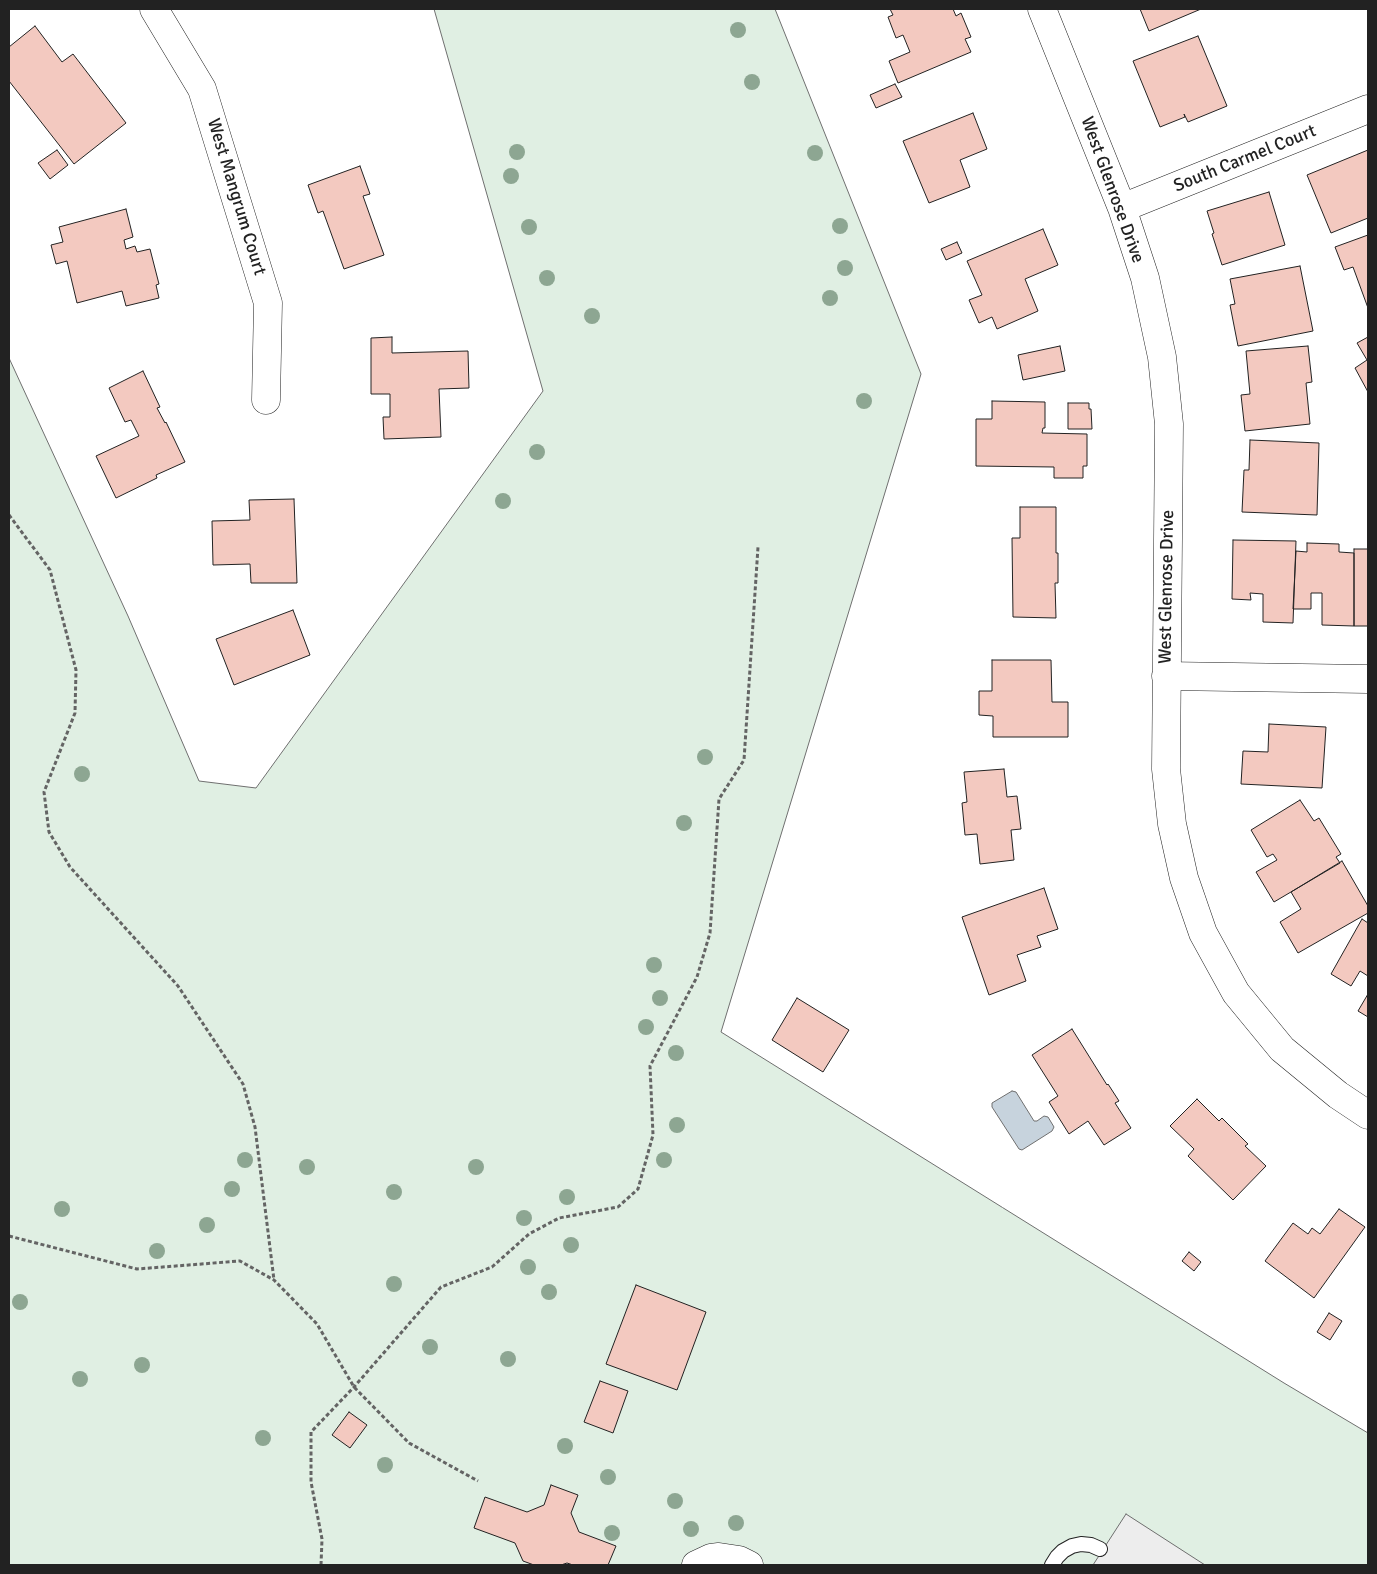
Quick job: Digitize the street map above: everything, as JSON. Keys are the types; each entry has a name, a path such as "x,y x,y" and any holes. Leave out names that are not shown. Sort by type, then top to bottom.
{"street":[{"name":"West Mangrum Court","path":"154,9 202,90 268,303 266,400"},
{"name":"West Glenrose Drive","path":"1042,9 1122,208 1145,278 1162,357 1169,424 1166,770 1172,824 1184,878 1203,933 1236,992 1282,1048 1338,1095 1368,1115"},
{"name":"South Carmel Court","path":"1122,208 1368,109"},
{"path":"1166,676 1368,679"},
{"path":"696,1565 711,1558 719,1557 739,1560 749,1565"}],"lane":[{"path":"1052,1565 1063,1550 1072,1546 1082,1544 1100,1549"}],"path":[{"path":"9,515 50,570 76,670 75,713 44,792 49,832 70,866 178,986 243,1084 255,1127 274,1280"},
{"path":"321,1565 322,1539 311,1482 311,1432 354,1387 441,1287 492,1267 529,1234 559,1218 618,1207 638,1189 653,1135 650,1066 697,977 710,933 719,799 744,760 758,547"},
{"path":"9,1236 137,1269 240,1261 274,1280 317,1324 354,1387 408,1443 478,1481"}],"green space":[{"path":"434,9 775,9 921,374 721,1032 1284,1383 1368,1433 1368,1565 9,1565 9,358 128,616 199,781 256,788 543,391"}],"shaded area":[{"path":"1012,1091 1016,1092 1034,1121 1044,1116 1048,1117 1054,1127 1052,1131 1022,1150 1019,1149 992,1107 992,1103"},
{"path":"1126,1514 1205,1565 1093,1565"}],"building":[{"path":"890,9 953,9 956,16 961,13 971,37 965,39 971,52 898,83 889,61 910,52 903,35 896,38 888,17 893,15"},
{"path":"1140,9 1201,9 1149,31"},
{"path":"35,26 62,62 73,54 126,123 74,164 9,81 9,47"},
{"path":"1198,36 1227,106 1188,122 1184,114 1185,117 1160,127 1133,61"},
{"path":"895,84 902,97 876,108 870,95"},
{"path":"973,113 987,149 960,160 970,187 929,203 903,141"},
{"path":"57,150 68,165 50,179 38,163"},
{"path":"1368,150 1368,218 1331,233 1307,175"},
{"path":"360,166 370,194 363,196 384,255 344,269 323,211 318,213 308,185"},
{"path":"1269,192 1285,245 1222,265 1207,211"},
{"path":"126,209 133,237 124,240 126,249 135,246 137,252 150,249 159,284 156,285 159,298 126,306 122,291 77,303 67,261 56,264 51,245 63,242 59,227"},
{"path":"1043,229 1058,265 1025,279 1038,311 997,329 992,317 979,323 969,300 982,295 967,261"},
{"path":"1368,235 1368,308 1353,267 1344,270 1335,247"},
{"path":"957,242 962,253 946,260 941,249"},
{"path":"1300,266 1313,331 1238,346 1230,305 1235,304 1230,279"},
{"path":"392,337 392,353 468,351 469,388 439,389 441,437 384,439 383,417 390,417 390,394 371,394 371,338"},
{"path":"1368,337 1368,392 1355,368 1367,360 1357,343"},
{"path":"1060,346 1065,371 1023,380 1018,355"},
{"path":"1308,346 1312,382 1306,383 1310,424 1245,431 1241,395 1250,394 1246,351"},
{"path":"143,371 160,407 157,408 166,422 185,462 156,475 157,478 116,498 96,456 139,436 131,420 125,422 109,388"},
{"path":"992,401 1045,402 1045,428 1043,428 1042,433 1087,434 1087,466 1083,466 1083,478 1054,478 1054,467 976,466 976,419 992,419"},
{"path":"1068,403 1089,403 1092,429 1068,429"},
{"path":"1250,440 1319,443 1317,515 1242,512 1244,470 1249,470"},
{"path":"294,499 297,583 251,583 250,564 213,565 212,521 250,520 249,500"},
{"path":"1020,507 1056,507 1058,583 1055,583 1056,618 1013,617 1012,538 1020,538"},
{"path":"1233,540 1296,541 1293,623 1263,622 1263,594 1250,593 1251,600 1232,599"},
{"path":"1307,543 1339,544 1339,552 1354,553 1354,626 1322,625 1322,593 1311,593 1311,609 1293,609 1296,551 1307,552"},
{"path":"1354,549 1368,549 1368,626 1354,626"},
{"path":"293,610 310,655 234,685 216,639"},
{"path":"992,660 1051,660 1052,702 1068,702 1068,737 993,737 993,716 979,715 979,691 992,691"},
{"path":"1269,724 1326,727 1322,788 1241,784 1243,751 1268,752"},
{"path":"1004,769 1007,797 1017,796 1021,829 1011,830 1014,860 980,864 977,834 965,835 962,803 967,802 964,772"},
{"path":"1300,800 1314,821 1319,818 1341,854 1336,857 1340,863 1274,902 1256,872 1277,860 1273,854 1267,857 1251,830"},
{"path":"1342,861 1368,906 1368,913 1298,953 1280,922 1301,909 1291,892"},
{"path":"1044,888 1058,929 1037,936 1041,947 1017,955 1026,981 989,995 962,917"},
{"path":"1362,919 1368,923 1368,976 1360,971 1351,986 1331,974"},
{"path":"1368,994 1368,1017 1358,1011"},
{"path":"797,998 849,1030 823,1072 772,1040"},
{"path":"1072,1029 1119,1101 1115,1103 1131,1128 1104,1145 1088,1121 1069,1134 1049,1102 1058,1096 1032,1055"},
{"path":"1197,1099 1219,1121 1222,1118 1248,1144 1245,1146 1266,1166 1233,1200 1188,1156 1194,1149 1170,1126"},
{"path":"1339,1209 1365,1227 1314,1298 1265,1261 1293,1223 1308,1234 1312,1228 1320,1234"},
{"path":"1189,1252 1201,1262 1194,1271 1182,1261"},
{"path":"636,1285 706,1312 677,1390 606,1364"},
{"path":"1329,1313 1342,1321 1330,1340 1317,1332"},
{"path":"600,1381 628,1391 613,1433 584,1422"},
{"path":"349,1412 367,1425 350,1448 332,1435"},
{"path":"551,1485 578,1495 571,1513 579,1532 616,1546 608,1565 573,1565 567,1563 561,1565 534,1565 523,1561 515,1543 474,1528 485,1497 527,1512 544,1505"}]}
